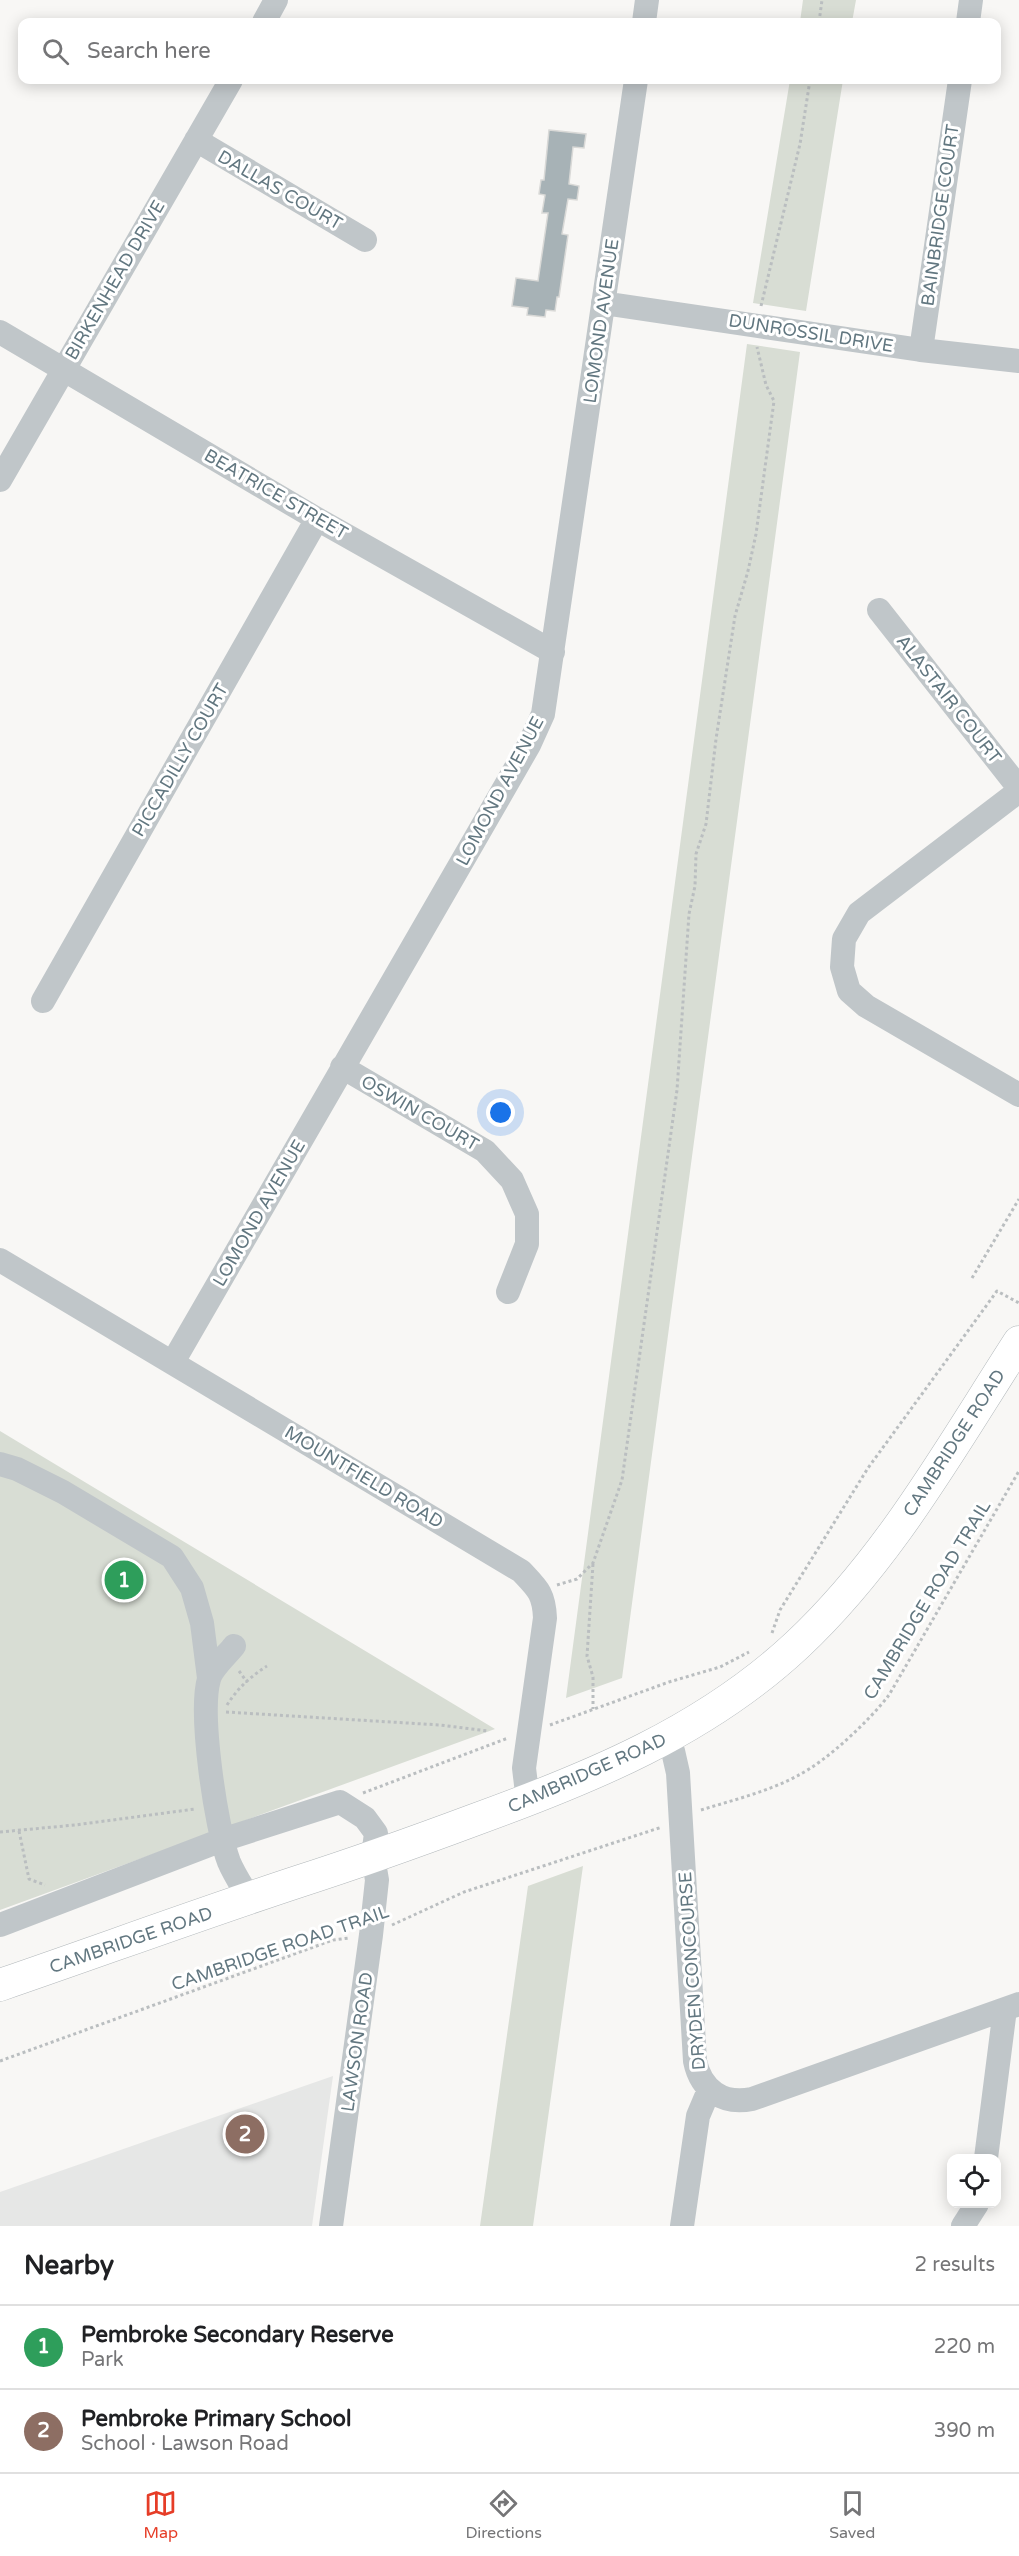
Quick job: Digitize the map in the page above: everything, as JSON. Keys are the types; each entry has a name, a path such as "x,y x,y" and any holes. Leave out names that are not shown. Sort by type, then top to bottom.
{"main road":[{"name":"CAMBRIDGE ROAD","path":"0,1985 374,1857 528,1801 637,1755 733,1697 798,1643 850,1589 896,1531 1019,1342"}],"street":[{"path":"266,18 276,0"},
{"path":"645,18 648,0"},
{"path":"969,18 971,0"},
{"name":"BIRKENHEAD DRIVE","path":"0,480 229,84"},
{"name":"LOMOND AVENUE","path":"173,1362 529,745 543,714 635,84"},
{"name":"BAINBRIDGE COURT","path":"921,350 959,84"},
{"name":"DALLAS COURT","path":"196,140 365,240"},
{"name":"DUNROSSIL DRIVE","path":"603,303 921,350 1019,362"},
{"name":"BEATRICE STREET","path":"0,332 317,519 553,652"},
{"name":"PICCADILLY COURT","path":"43,1001 317,519"},
{"name":"ALASTAIR COURT","path":"879,610 1019,790"},
{"path":"1019,790 859,913 844,939 842,967 849,991 866,1006 1019,1095"},
{"name":"OSWIN COURT","path":"342,1067 485,1151 512,1180 527,1214 527,1244 508,1292"},
{"name":"MOUNTFIELD ROAD","path":"0,1260 521,1571 540,1590 545,1602 545,1618 519,1735 528,1801"},
{"path":"0,1464 17,1469 63,1492 171,1557 192,1588 202,1623 209,1678 219,1713 215,1806 229,1863 249,1898"},
{"path":"209,1678 234,1646"},
{"name":"DRYDEN CONCOURSE","path":"666,1738 673,1751 678,1773 695,2061 701,2080 709,2090 728,2100 752,2099 1012,2007"},
{"path":"0,1925 222,1840 340,1802"},
{"name":"LAWSON ROAD","path":"331,2226 371,1935 376,1880 374,1857 376,1833 366,1818 340,1802"},
{"path":"987,2154 1012,2007"},
{"path":"682,2226 698,2116 709,2090"},
{"path":"963,2226 974,2208"}],"path":[{"path":"820,18 822,0"},
{"path":"760,308 800,144 809,84"},
{"path":"593,1710 593,1677 587,1656 593,1563 622,1480 677,1090 689,914 695,886 696,854 706,824 716,739 735,616 756,534 772,421 774,401 766,385 755,343"},
{"path":"972,1278 1019,1199"},
{"path":"798,1643 768,1643 780,1610 868,1468 997,1291 1019,1303"},
{"name":"CAMBRIDGE ROAD TRAIL","path":"701,1810 752,1794 805,1772 877,1711 889,1695 1019,1471"},
{"path":"556,1585 577,1579 593,1563"},
{"path":"340,1802 519,1735 720,1667 758,1648"},
{"path":"219,1713 237,1691 267,1666"},
{"path":"219,1713 392,1722 477,1728 488,1731"},
{"path":"0,1832 215,1806"},
{"name":"CAMBRIDGE ROAD TRAIL","path":"0,2061 333,1940 371,1935 464,1892 671,1824"},
{"path":"19,1830 29,1879 43,1883 50,1892"}],"shaded area":[{"path":"803,0 856,0 853,18 801,18"},
{"path":"789,84 842,84 806,311 753,303"},
{"path":"747,344 800,352 622,1678 566,1698"},
{"path":"0,1431 495,1729 0,1910"},
{"path":"583,1866 533,2226 480,2226 528,1886"},
{"path":"333,2076 312,2226 0,2226 0,2192"}],"building":[{"path":"549,130 586,134 584,148 573,147 569,184 579,186 577,200 568,199 562,234 568,235 559,297 557,297 555,311 546,310 545,317 527,315 528,308 512,306 516,278 538,281 548,213 542,213 545,195 539,194 541,180 544,180"}],"place":[{"name":"Pembroke Secondary Reserve","path":"124,1580"},
{"name":"Pembroke Primary School","path":"245,2134"}]}
